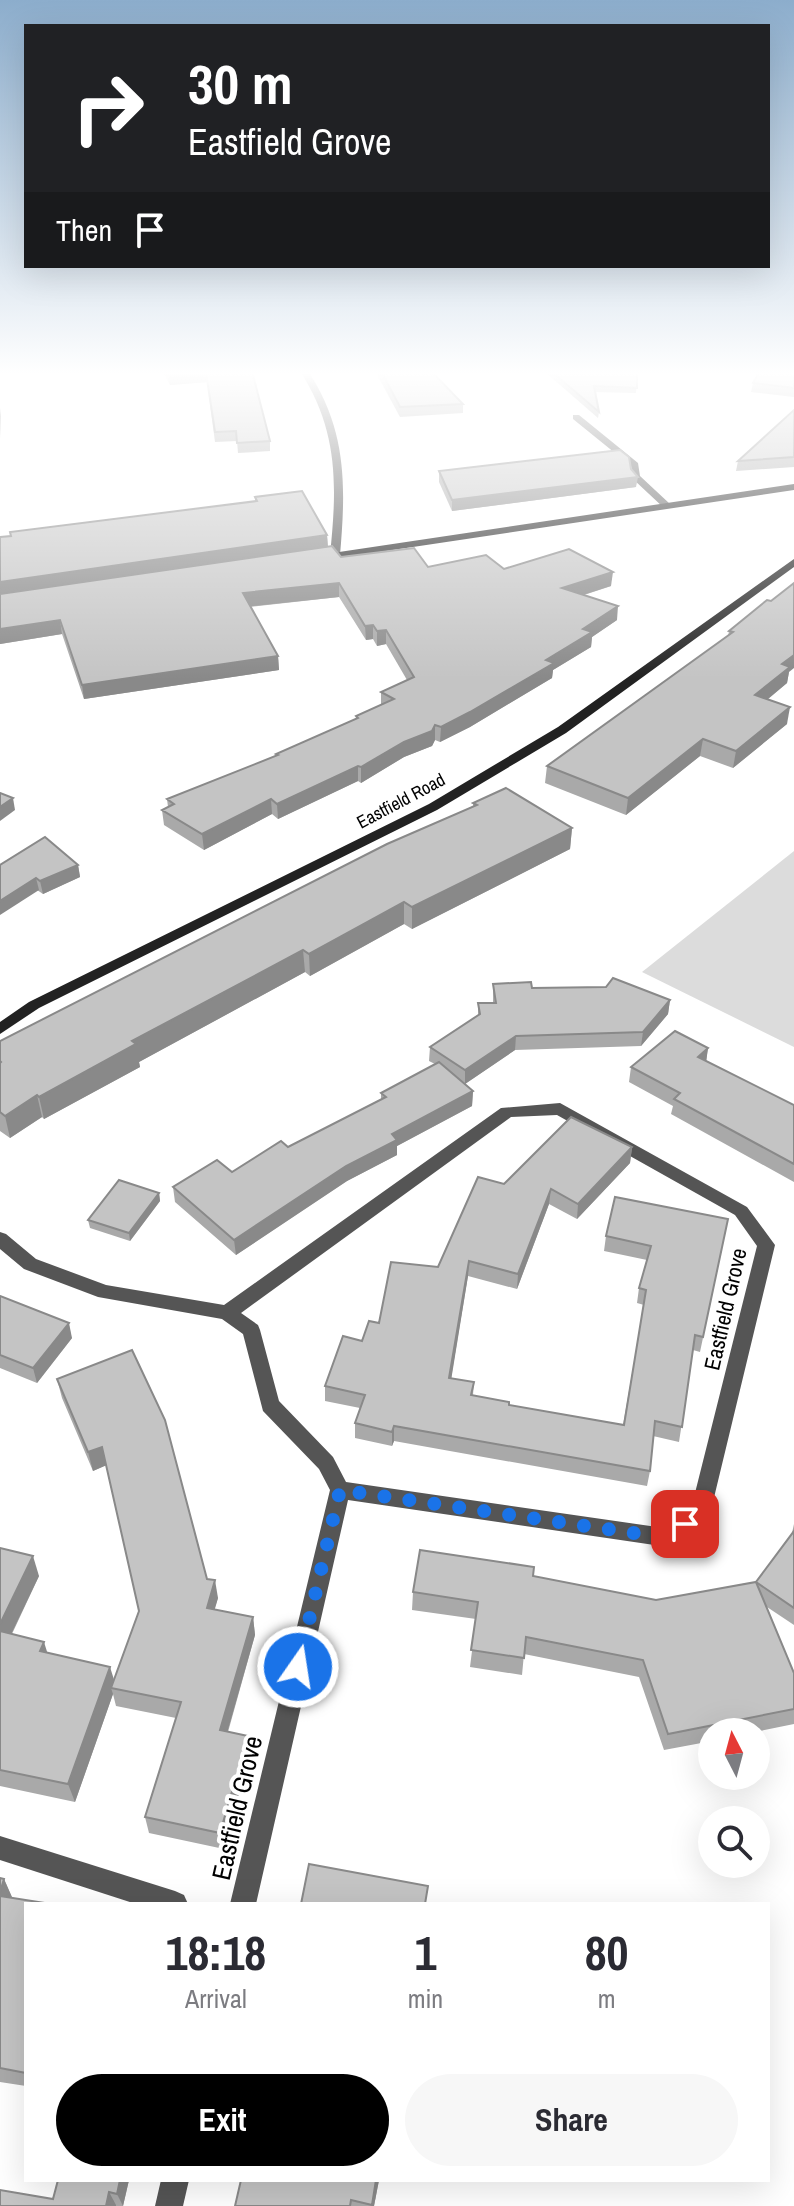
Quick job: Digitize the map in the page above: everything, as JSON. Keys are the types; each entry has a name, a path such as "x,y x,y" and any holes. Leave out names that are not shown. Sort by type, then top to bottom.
{"street":[{"path":"335,555 341,494 339,474"},
{"path":"636,474 667,506"},
{"path":"305,560 794,487"},
{"name":"Eastfield Road","path":"0,1029 34,1005 433,807 562,730 793,565"},
{"name":"Eastfield Grove","path":"227,1313 507,1112 560,1109 741,1211 766,1245 701,1510 668,1538 340,1490 243,1902"},
{"path":"0,1239 30,1264 104,1292 227,1313 251,1330 270,1405 326,1463 340,1490"},
{"path":"0,1848 169,1902"},
{"path":"169,2206 175,2182"}],"shaded area":[{"path":"794,851 794,1047 642,972"}],"building":[{"path":"440,474 635,474 638,477 452,500"},
{"path":"302,491 327,535 0,582 0,537 11,536 10,532 257,501 255,497"},
{"path":"332,546 341,557 414,548 428,567 486,555 504,569 569,549 613,572 562,588 618,606 583,629 592,632 546,660 554,663 470,712 441,727 435,725 432,731 404,742 361,767 277,804 271,799 202,834 162,810 174,804 167,799 278,755 358,718 356,716 394,699 381,692 414,677 386,630 377,631 373,625 365,626 339,583 243,593 278,656 82,685 60,620 0,629 0,594"},
{"path":"794,583 794,655 782,664 790,667 755,695 790,707 736,751 703,739 628,798 547,766 733,632 729,631"},
{"path":"506,788 572,828 412,907 404,902 309,954 303,950 132,1041 136,1044 39,1097 37,1095 5,1116 0,1112 0,1041 387,844 477,805 473,803"},
{"path":"0,793 13,798 0,807"},
{"path":"45,837 78,865 40,881 36,878 0,901 0,865"},
{"path":"613,978 670,1000 643,1032 516,1036 465,1070 430,1047 480,1014 478,1003 496,1003 493,984 531,982 532,988 606,987"},
{"path":"675,1031 708,1048 698,1057 794,1105 794,1164 674,1099 680,1093 631,1067"},
{"path":"439,1062 473,1091 392,1134 397,1140 346,1166 234,1240 173,1187 217,1160 232,1172 281,1141 288,1147 386,1097 381,1093"},
{"path":"571,1117 632,1147 578,1204 551,1189 518,1274 469,1261 449,1378 474,1382 471,1395 509,1402 509,1405 624,1425 646,1290 639,1288 651,1246 606,1236 615,1197 728,1219 703,1337 695,1335 682,1427 655,1421 650,1471 394,1426 392,1432 355,1423 365,1395 325,1386 343,1336 362,1341 369,1321 379,1323 391,1262 438,1267 478,1177 504,1184"},
{"path":"119,1180 159,1193 129,1233 88,1220"},
{"path":"0,1296 69,1323 33,1368 0,1355"},
{"path":"132,1350 165,1420 207,1579 215,1580 207,1608 253,1617 220,1730 248,1736 220,1833 145,1817 181,1702 111,1688 139,1611 102,1447 88,1452 57,1379"},
{"path":"794,1531 794,1608 756,1582"},
{"path":"0,1548 33,1556 0,1624"},
{"path":"420,1550 534,1567 533,1576 656,1600 756,1582 794,1673 794,1709 749,1718 698,1718 698,1728 668,1734 643,1660 526,1637 524,1658 471,1650 478,1602 413,1592"},
{"path":"0,1631 44,1642 40,1651 110,1667 68,1784 0,1770"},
{"path":"309,1864 428,1886 425,1902 301,1902"},
{"path":"0,1896 38,1902 24,1902 24,2073 0,2068"},
{"path":"57,2182 120,2182 117,2194 109,2192 106,2206 0,2206 0,2190 53,2199"},
{"path":"241,2182 376,2182 372,2205 351,2200 350,2206 235,2206"}],"route":[{"path":"298,1667 340,1490 668,1538 685,1524"}]}
